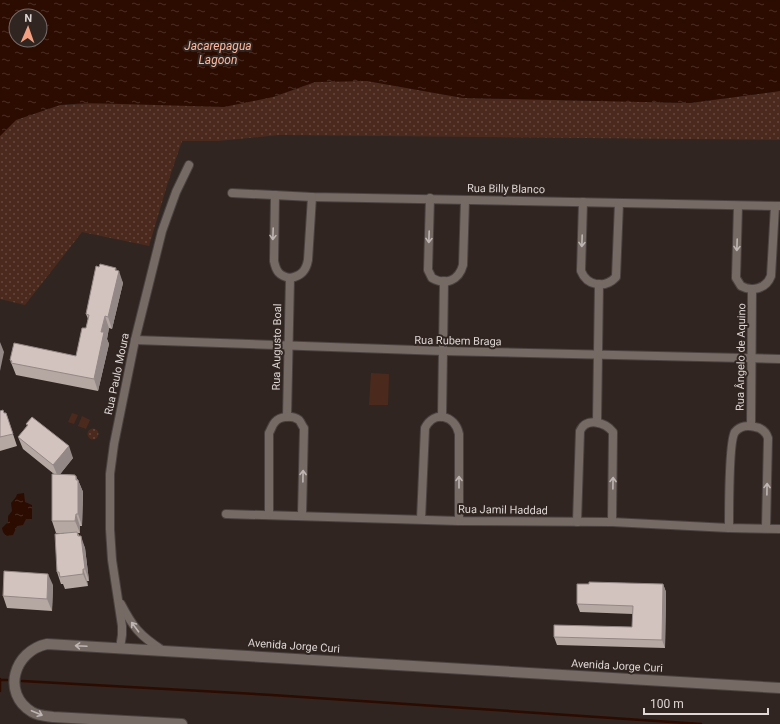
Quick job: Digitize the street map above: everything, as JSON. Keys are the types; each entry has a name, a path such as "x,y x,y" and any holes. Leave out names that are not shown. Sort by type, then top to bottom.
{"street":[{"name":"Rua Paulo Moura","path":"120,648 122,626 117,596 110,530 110,474 114,444 135,340 162,231 176,192 189,165"},
{"name":"Rua Billy Blanco","path":"232,193 312,197 430,198 777,206"},
{"path":"275,195 275,269 278,273 290,278 301,274 306,269 308,260 312,197"},
{"path":"430,198 428,270 432,278 439,281 452,280 461,272 463,265 465,200"},
{"path":"583,202 582,271 586,280 599,284 606,284 616,277 618,203"},
{"name":"Rua Ângelo de Aquino","path":"738,206 736,278 741,286 752,289 760,288 766,285 771,276 777,206"},
{"name":"Rua Augusto Boal","path":"287,417 290,278"},
{"path":"442,417 444,281"},
{"path":"597,422 599,284"},
{"name":"Rua Ângelo de Aquino","path":"751,426 752,289"},
{"name":"Rua Rubem Braga","path":"135,340 288,347 780,358"},
{"path":"269,514 269,433 274,423 279,418 293,417 299,420 304,428 302,515"},
{"path":"420,519 425,428 427,422 434,418 442,417 449,418 458,427 459,521"},
{"path":"577,522 580,431 586,424 597,422 606,425 613,432 612,522"},
{"name":"Rua Ângelo de Aquino","path":"729,528 731,452 734,435 736,431 742,427 751,426 759,427 764,431 768,438 766,528"},
{"name":"Rua Jamil Haddad","path":"226,514 269,514 459,521 612,522 729,528 780,528"},
{"name":"Rua Paulo Moura","path":"117,596 134,627 145,639 162,650"},
{"name":"Avenida Jorge Curi","path":"182,724 43,716 31,711 20,699 15,685 16,670 22,658 35,647 47,644 780,688"}],"shaded area":[{"path":"367,81 463,98 690,103 780,91 780,140 279,135 218,141 182,141 149,246 82,232 25,305 0,299 0,136 16,120 60,105 273,97 315,82"},
{"path":"371,373 389,374 388,405 369,405"},
{"path":"72,413 78,415 74,424 68,422"},
{"path":"82,416 90,420 86,429 78,426"},
{"path":"91,429 95,429 97,430 97,438 91,439 88,436 88,432"}],"water":[{"name":"Jacarepagua Lagoon","path":"0,0 780,0 780,91 690,103 463,98 367,81 315,82 273,97 224,107 87,103 60,105 16,120 0,136"},
{"path":"24,493 25,502 32,505 32,519 26,519 23,525 17,526 13,535 6,536 2,528 8,522 8,516 12,511 11,503 17,494"}],"building":[{"path":"100,264 116,268 115,270 119,271 108,317 105,316 101,332 104,332 94,379 11,363 12,361 10,360 14,343 76,356 82,328 86,328 89,315 86,314 96,266 99,267"},
{"path":"3,410 4,413 6,413 13,434 0,437 0,411"},
{"path":"32,417 69,446 53,465 18,437 28,425 26,424"},
{"path":"52,474 75,475 76,480 78,480 78,514 76,514 75,521 52,521"},
{"path":"77,532 78,536 81,536 85,569 83,569 83,574 60,577 59,572 57,572 55,534"},
{"path":"4,571 48,574 47,599 3,596"},
{"path":"589,582 663,584 662,640 554,637 554,625 632,627 633,606 577,604 577,584 589,584"}],"waterway":[{"path":"0,679 0,691"},
{"path":"0,680 7,680"},
{"path":"22,681 272,695 701,724"}]}
